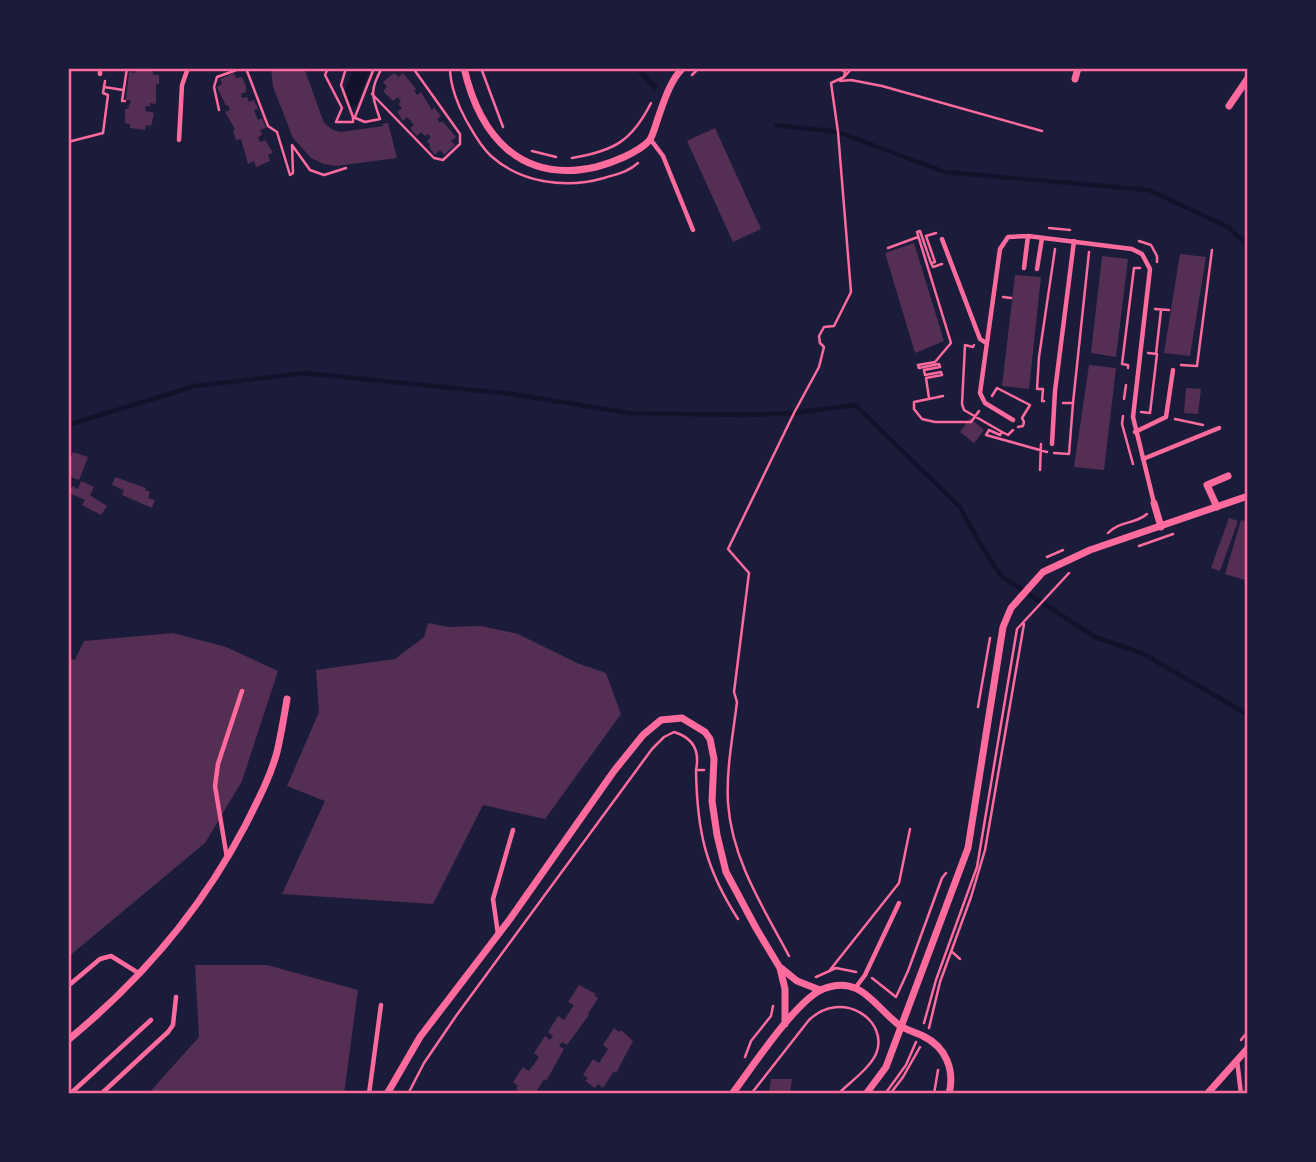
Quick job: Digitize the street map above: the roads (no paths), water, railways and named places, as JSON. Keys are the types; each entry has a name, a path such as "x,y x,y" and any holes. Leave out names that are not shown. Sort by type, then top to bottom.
{"street":[{"path":"464,68 469,91 482,120 505,146 535,168 574,172 613,163 650,140 662,106 683,68"},
{"path":"1075,79 1078,68"},
{"path":"1229,106 1248,78"},
{"path":"1217,507 1207,485 1228,476"},
{"path":"867,1093 886,1067 968,848 1003,628 1011,608 1043,572 1090,550 1248,496"},
{"path":"1154,503 1161,527"},
{"path":"68,1041 141,975 172,939 227,859 260,797 276,754 287,699"},
{"path":"387,1094 420,1037 498,935 614,771 643,735 661,720 682,718 705,732 710,739 714,759 712,801 726,872 780,968 785,989 785,1024"},
{"path":"780,968 797,981 820,990"},
{"path":"732,1094 785,1024 820,990 832,986 856,987 866,992 901,1027 924,1036 939,1046 949,1065 952,1082 948,1094"},
{"path":"1207,1094 1248,1048"}],"lane":[{"path":"179,139 182,85 188,68"},
{"path":"650,140 663,156 693,230"},
{"path":"1013,420 985,403 981,393 1000,249 1008,237 1018,235 1042,240 1074,241 1132,249 1142,254 1150,269 1133,411 1135,432 1154,503"},
{"path":"1024,268 1028,236"},
{"path":"942,237 980,338 986,344"},
{"path":"1037,269 1042,240"},
{"path":"1052,444 1055,391 1074,241"},
{"path":"1135,432 1166,417 1173,367"},
{"path":"1143,459 1219,428"},
{"path":"227,859 215,786 218,764 243,691"},
{"path":"498,935 493,899 513,830"},
{"path":"856,987 865,975 899,903"},
{"path":"68,986 100,959 111,956 141,975"},
{"path":"101,1094 168,1032 173,1024 176,997"},
{"path":"369,1094 381,1005"},
{"path":"70,1094 151,1020"},
{"path":"1237,1060 1241,1094"}],"waterway":[{"path":"637,68 655,87"},
{"path":"776,125 838,132 945,172 1149,190 1228,227 1248,245"},
{"path":"68,425 195,386 304,373 512,394 629,413 745,415 794,413 855,405 960,507 1001,576 1095,637 1144,654 1248,715"}]}
